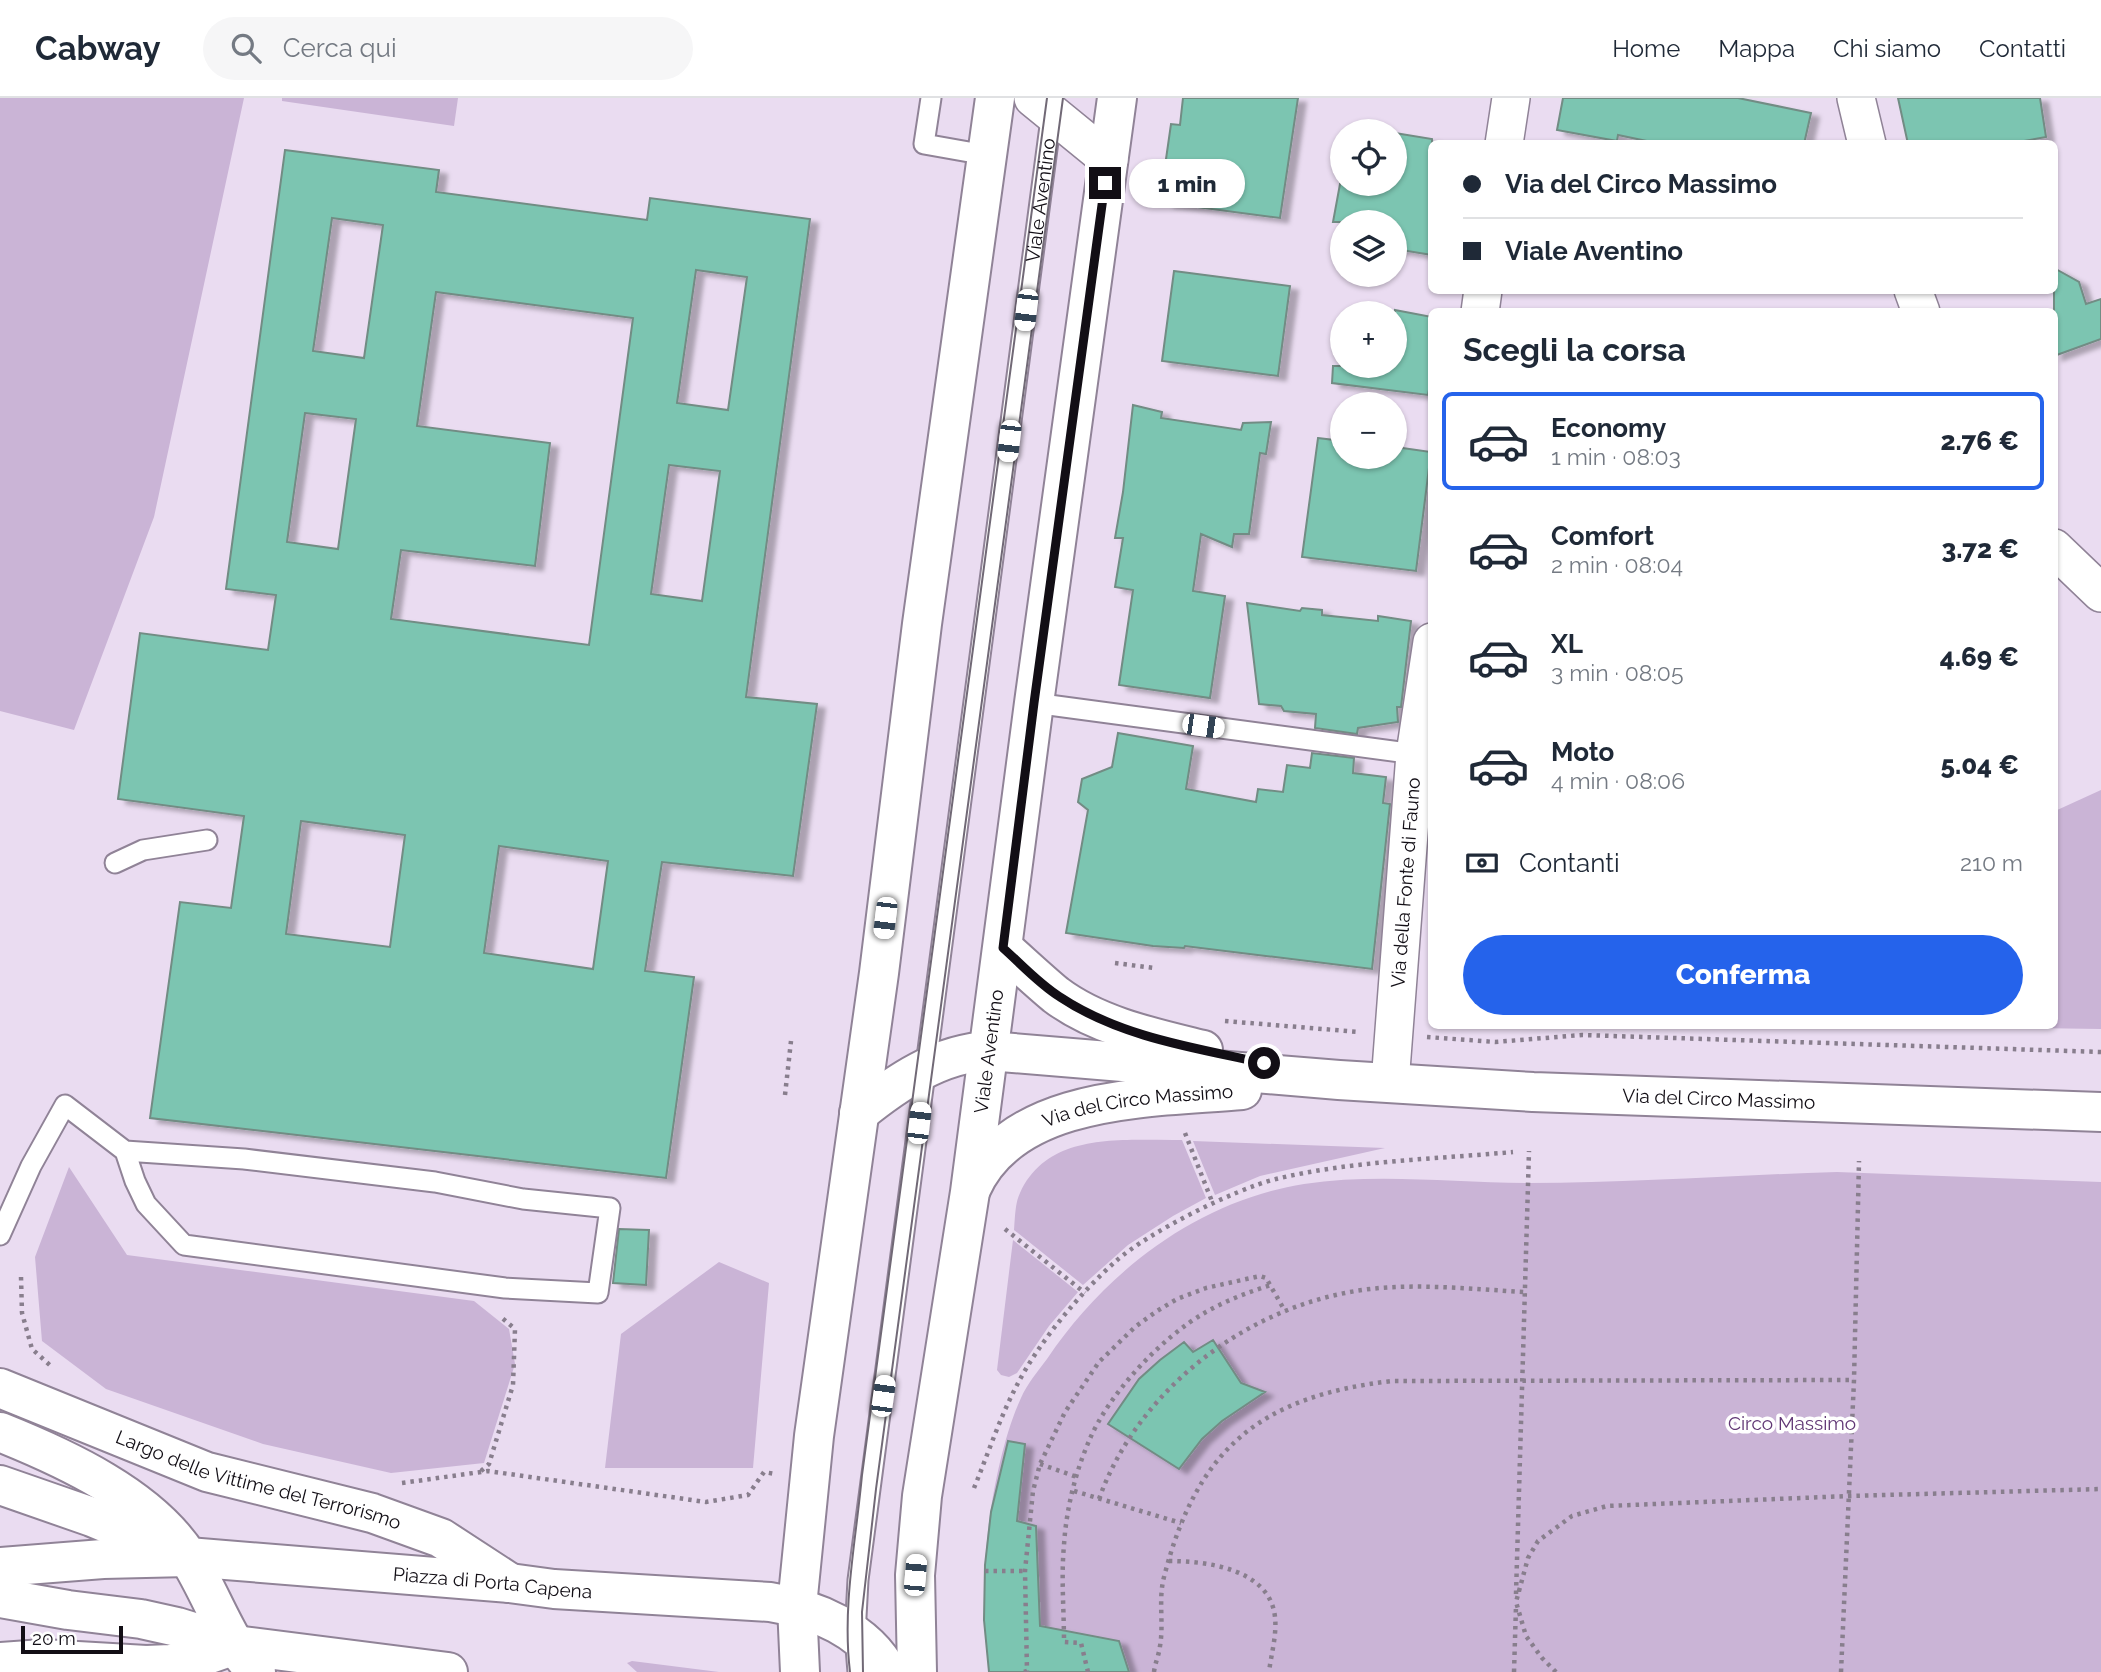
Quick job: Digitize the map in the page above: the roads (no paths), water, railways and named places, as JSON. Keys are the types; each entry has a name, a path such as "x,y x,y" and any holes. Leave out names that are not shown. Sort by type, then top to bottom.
{"main road":[{"path":"800,1672 797,1606 814,1436 995,98"},
{"name":"Viale Aventino","path":"917,1672 915,1575 922,1496 970,1192 1117,98"},
{"name":"Via del Circo Massimo","path":"1003,948 1056,995 1115,1025 1165,1041 1339,1080"},
{"name":"Via del Circo Massimo","path":"859,1113 887,1091 927,1069 960,1056 989,1051 1339,1080 1624,1096 2101,1112"},
{"name":"Via del Circo Massimo","path":"970,1192 980,1171 1006,1145 1036,1125 1072,1110 1131,1101 1339,1080"},
{"name":"Largo delle Vittime del Terrorismo","path":"0,1388 207,1472 372,1513 441,1538 510,1583"},
{"path":"0,1432 43,1450 128,1497 161,1525 188,1557 245,1658"},
{"path":"0,1486 120,1527 188,1557"},
{"path":"0,1567 103,1559 188,1557"},
{"name":"Piazza di Porta Capena","path":"188,1557 510,1583 554,1589 770,1602 797,1606 855,1635 878,1657 888,1672"},
{"path":"0,1598 177,1627 245,1658"},
{"path":"0,1662 43,1659 146,1665 171,1664 213,1654 448,1672"}],"street":[{"path":"1505,140 1511,98"},
{"path":"1856,98 1866,140"},
{"path":"1046,103 1109,159"},
{"path":"2058,552 2101,593"},
{"name":"Via della Fonte di Fauno","path":"1390,1083 1415,754 1428,668"}],"lane":[{"path":"931,98 924,144 986,155"},
{"name":"Viale Aventino","path":"855,1635 862,1554 927,1069 1046,103"},
{"path":"1034,703 1415,754"},
{"path":"115,863 143,850 207,840"},
{"path":"0,1235 31,1166 65,1105 125,1151 244,1159 435,1182 523,1199 610,1209 598,1293 505,1288 184,1245 146,1204 125,1151"},
{"path":"855,1635 858,1672"}],"tram line":[{"path":"850,1672 849,1598 862,1475 1047,98"},
{"path":"863,1672 862,1612 876,1489 1063,98"}],"park label":[{"name":"Circo Massimo","path":"1792,1423"}]}
